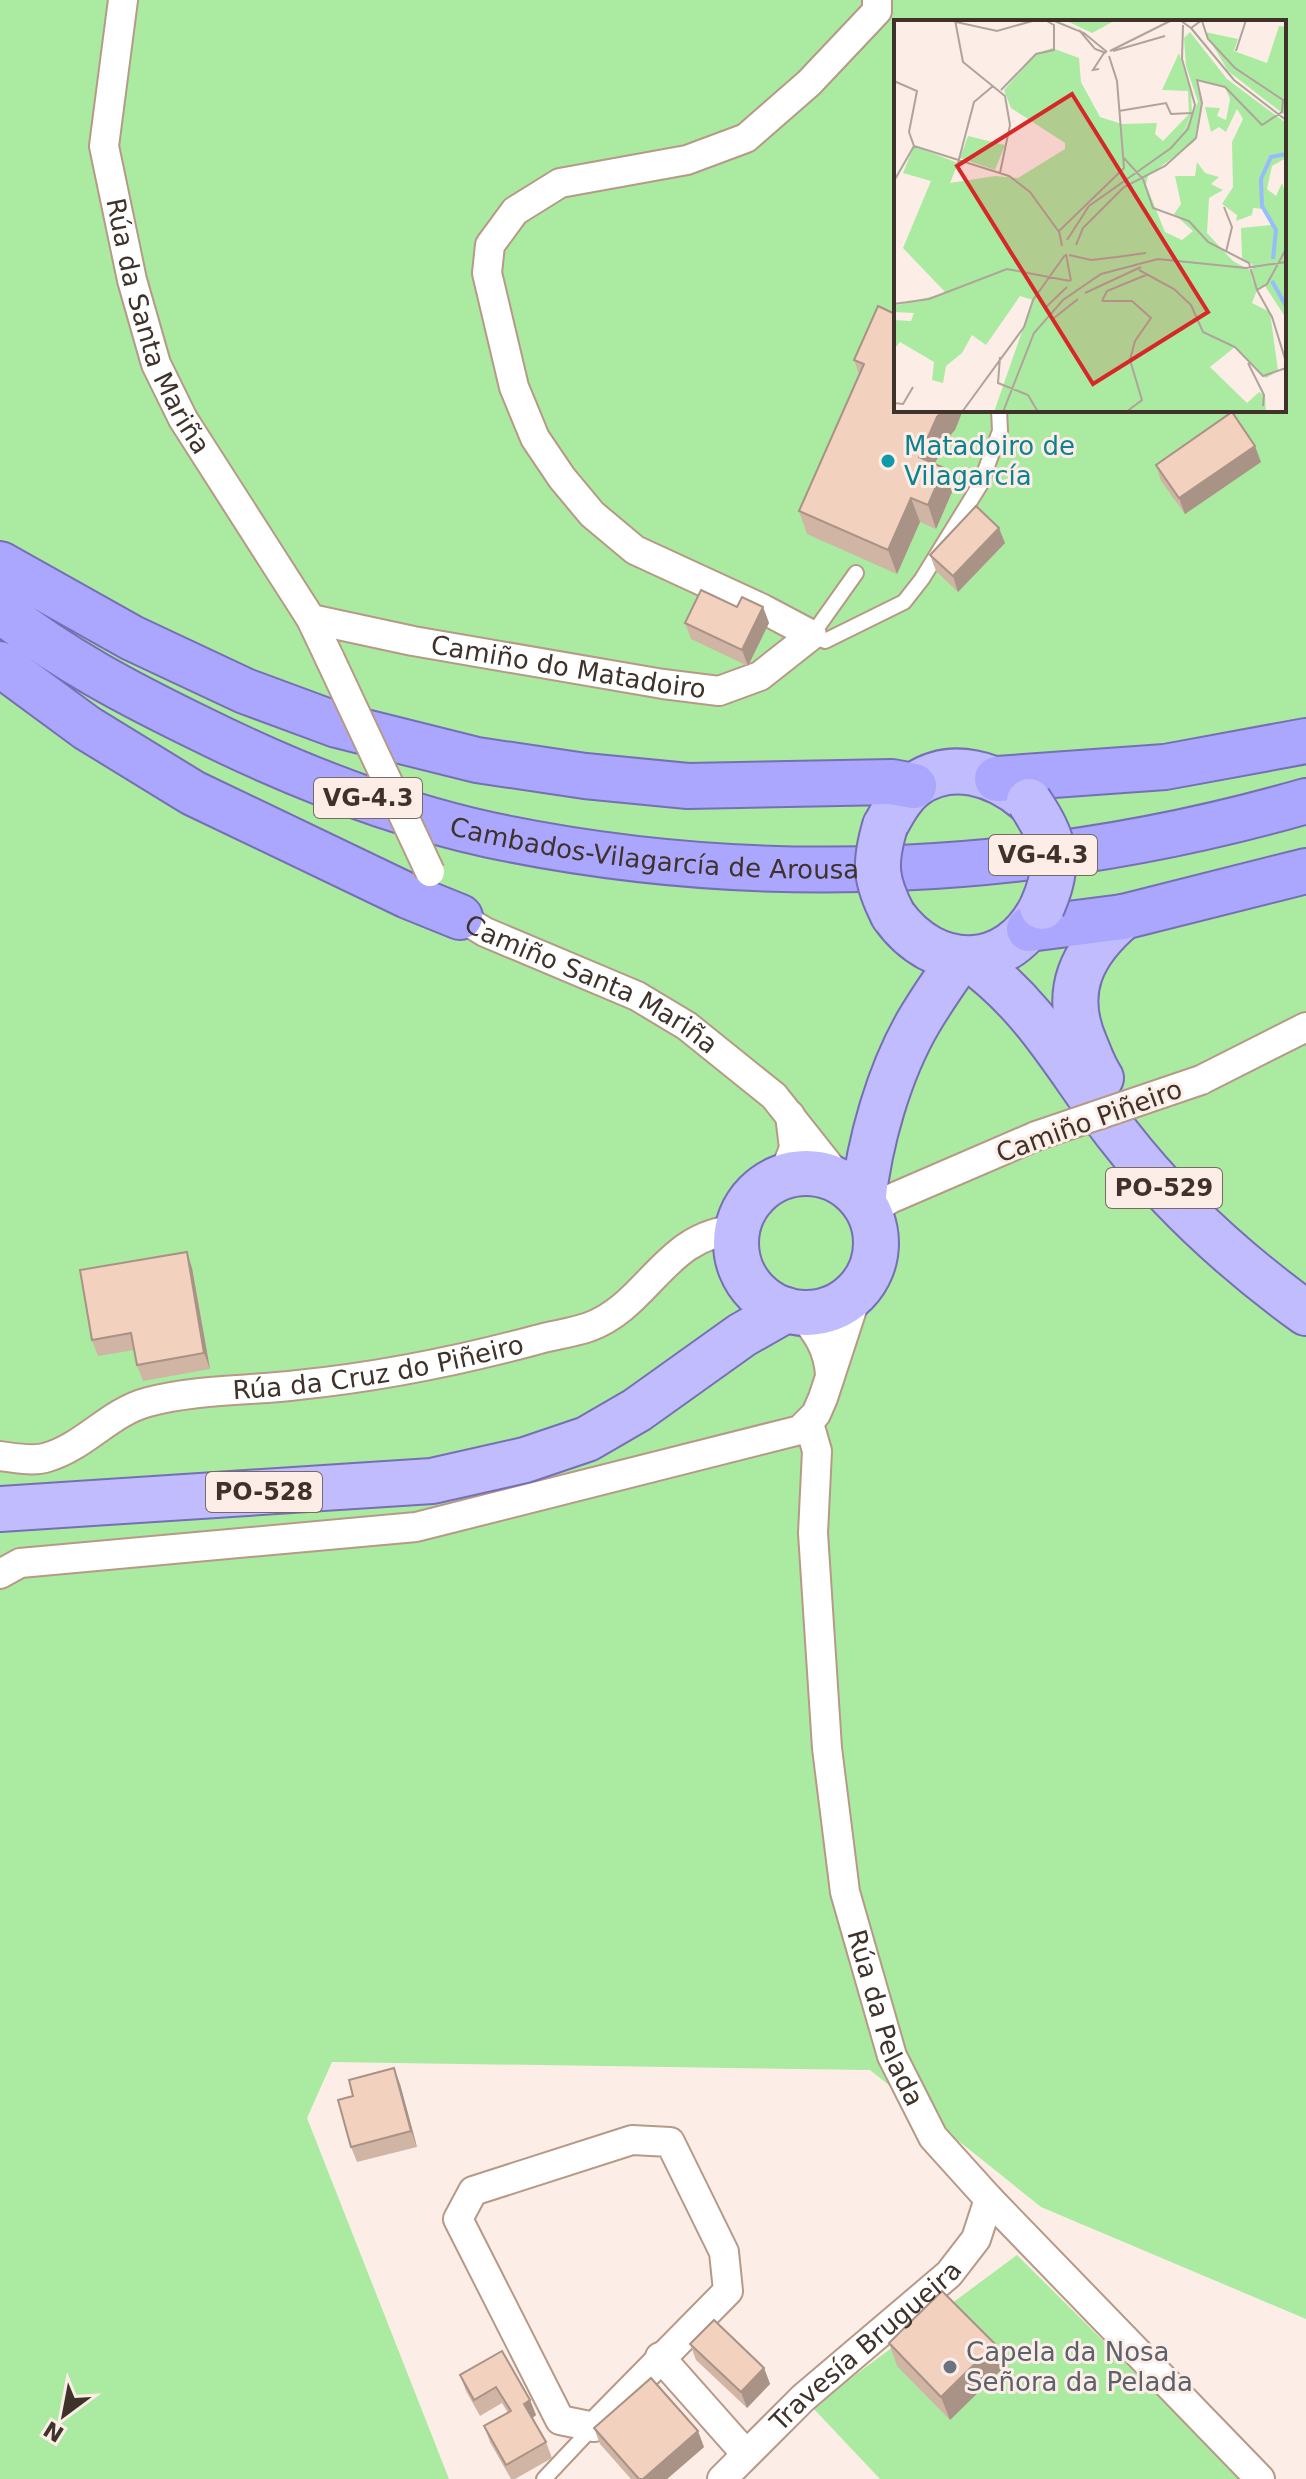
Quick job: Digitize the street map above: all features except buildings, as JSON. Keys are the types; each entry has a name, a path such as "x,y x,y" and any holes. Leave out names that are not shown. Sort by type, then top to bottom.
{"highway":[{"path":"0,564 132,638 245,691 337,725 477,760 585,776 688,786 892,782 914,786"},
{"name":"Cambados-Vilagarcía de Arousa","path":"0,610 18,625 134,697 278,765 413,813 489,834 580,851 678,863 775,869 946,866 1120,844 1239,820 1306,801"},
{"path":"0,664 87,728 193,793 408,896 460,917"},
{"path":"1013,790 1306,741"},
{"path":"1031,923 1123,917 1306,871"}],"main road":[{"path":"900,924 921,945 965,959 999,951 1031,923 1051,888 1055,857 1047,828 1013,790 978,773 954,772 933,776 914,786 898,804 885,826 877,854 877,874 918,971 918,1023"},
{"path":"1123,917 1104,934 1085,959 1075,988 1078,1030 1097,1072 1169,1164 1219,1219 1252,1272"},
{"name":"PO-529","path":"1031,923 1022,956 1028,981 1050,1037"},
{"path":"834,1185 877,1239 873,1267 858,1291 826,1311 793,1312 761,1297 743,1274 738,1260 737,1230 741,1216 758,1191 834,1185 867,1161 888,1093 918,1023 965,959"},
{"name":"PO-529","path":"965,959 995,977 1050,1037 1078,1081 1156,1181 1252,1272 1306,1313"},
{"name":"PO-528","path":"668,1388 697,1360 716,1332 743,1274"},
{"name":"PO-528","path":"0,1509 432,1481 525,1460 587,1439 637,1410 742,1335 793,1312"}],"street":[{"name":"Rúa da Santa Mariña","path":"123,0 104,146 132,280 156,364 183,419 311,619"},
{"path":"812,635 635,550 592,514 535,438 514,387 487,273 490,245 515,211 560,183 687,160 746,138 809,83 877,11 877,0"},
{"name":"Camiño do Matadoiro","path":"311,619 413,641 719,691 760,676 812,635"},
{"name":"Camiño Santa Mariña","path":"311,619 430,872 460,917 485,932 637,996 687,1026 774,1096 790,1115 834,1185"},
{"name":"Camiño Piñeiro","path":"834,1185 890,1199 1036,1136 1201,1080 1306,1027"},
{"path":"790,1115 794,1148 834,1185"},
{"name":"Rúa da Cruz do Piñeiro","path":"0,1456 45,1459 72,1447 108,1420 147,1403 206,1393 301,1385 465,1359 591,1327 627,1303 680,1251 720,1231 737,1230"},
{"path":"0,1574 20,1563 416,1527 779,1437 800,1430 809,1423 823,1398 858,1291"},
{"path":"793,1312 818,1332 829,1359 830,1374"},
{"name":"Rúa da Pelada","path":"809,1423 817,1451 813,1533 827,1748 845,1892 892,2056 933,2137 1260,2479"},
{"path":"632,2140 670,2142 724,2252 728,2291 660,2357 594,2427 560,2420 458,2219 473,2191 632,2140"},
{"name":"Travesía Brugueira","path":"722,2479 803,2398 949,2274 976,2239 989,2199"},
{"path":"660,2357 746,2454"}],"lane":[{"path":"856,573 812,635 825,641 904,602 922,579 980,485 1000,431 999,412"},
{"path":"544,2479 594,2427"}],"green space":[{"path":"0,0 1306,0 1306,2319 1041,2207 870,2070 332,2062 307,2118 449,2479 0,2479"},
{"path":"1017,2255 1242,2479 880,2479 812,2407"}],"place":[{"name":"Matadoiro de Vilagarcía","path":"888,461"},
{"name":"Capela da Nosa Señora da Pelada","path":"950,2367"}]}
